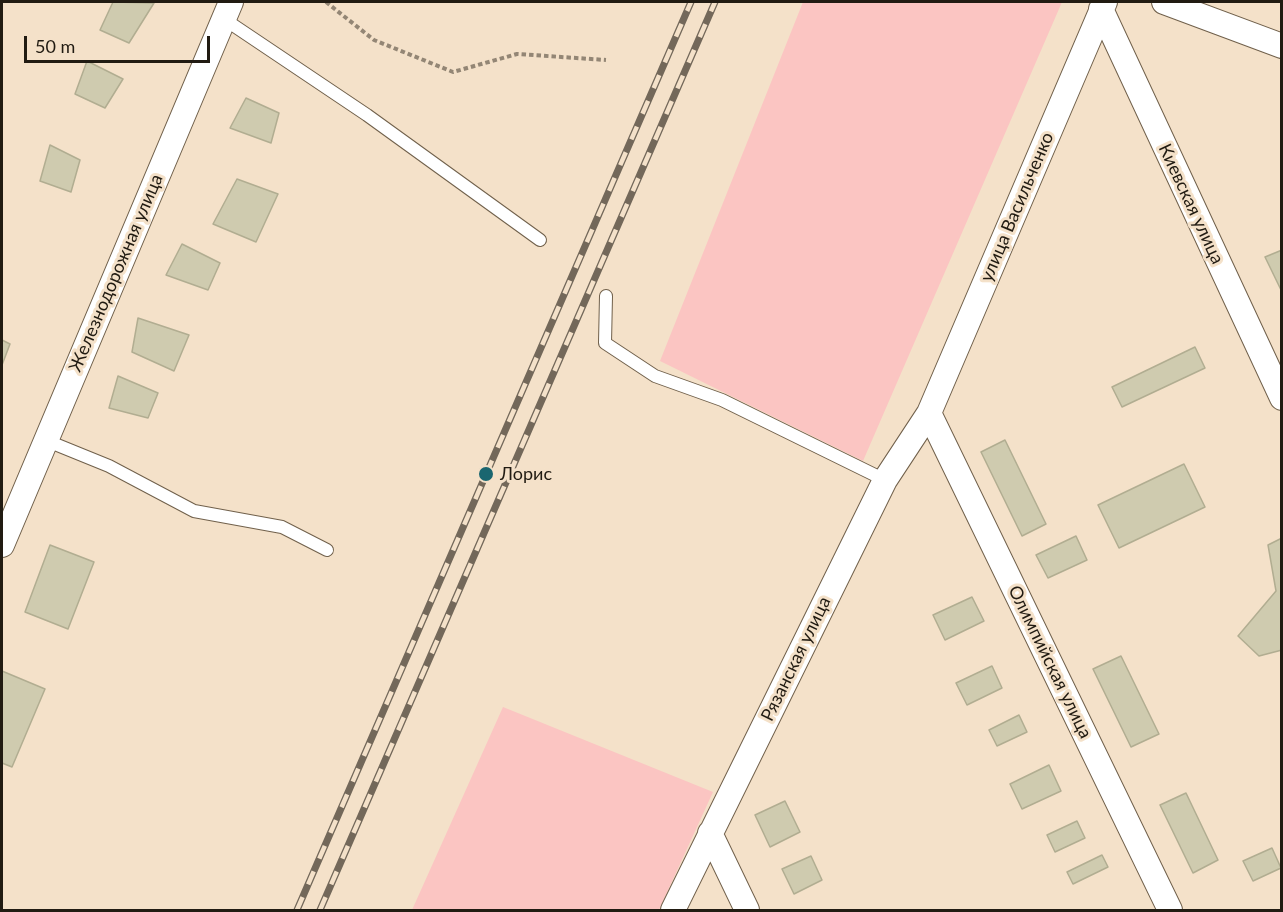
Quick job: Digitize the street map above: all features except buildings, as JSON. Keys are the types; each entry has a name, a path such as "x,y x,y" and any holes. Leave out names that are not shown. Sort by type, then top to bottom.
{"street":[{"path":"1164,2 1281,46"},
{"name":"Киевская улица","path":"1103,5 1281,398"},
{"name":"улица Васильченко","path":"929,413 1103,5"},
{"name":"Железнодорожная улица","path":"2,545 228,10"},
{"name":"Рязанская улица","path":"673,910 885,480 929,413"},
{"name":"Олимпийская улица","path":"929,413 1170,910"},
{"path":"710,833 747,910"}],"lane":[{"path":"228,10 367,115 540,240"},
{"path":"606,296 605,343 655,376 722,400 885,480"},
{"path":"45,440 109,466 194,511 282,527 327,550"}],"path":[{"path":"326,2 374,40 453,72 518,54 606,60"}],"shaded area":[{"path":"803,2 1062,2 863,461 660,361"},
{"path":"503,707 713,792 659,910 412,910"}],"railway":[{"path":"297,910 691,2"},
{"path":"320,910 715,2"}],"place":[{"name":"Лорис","path":"486,474"}]}
